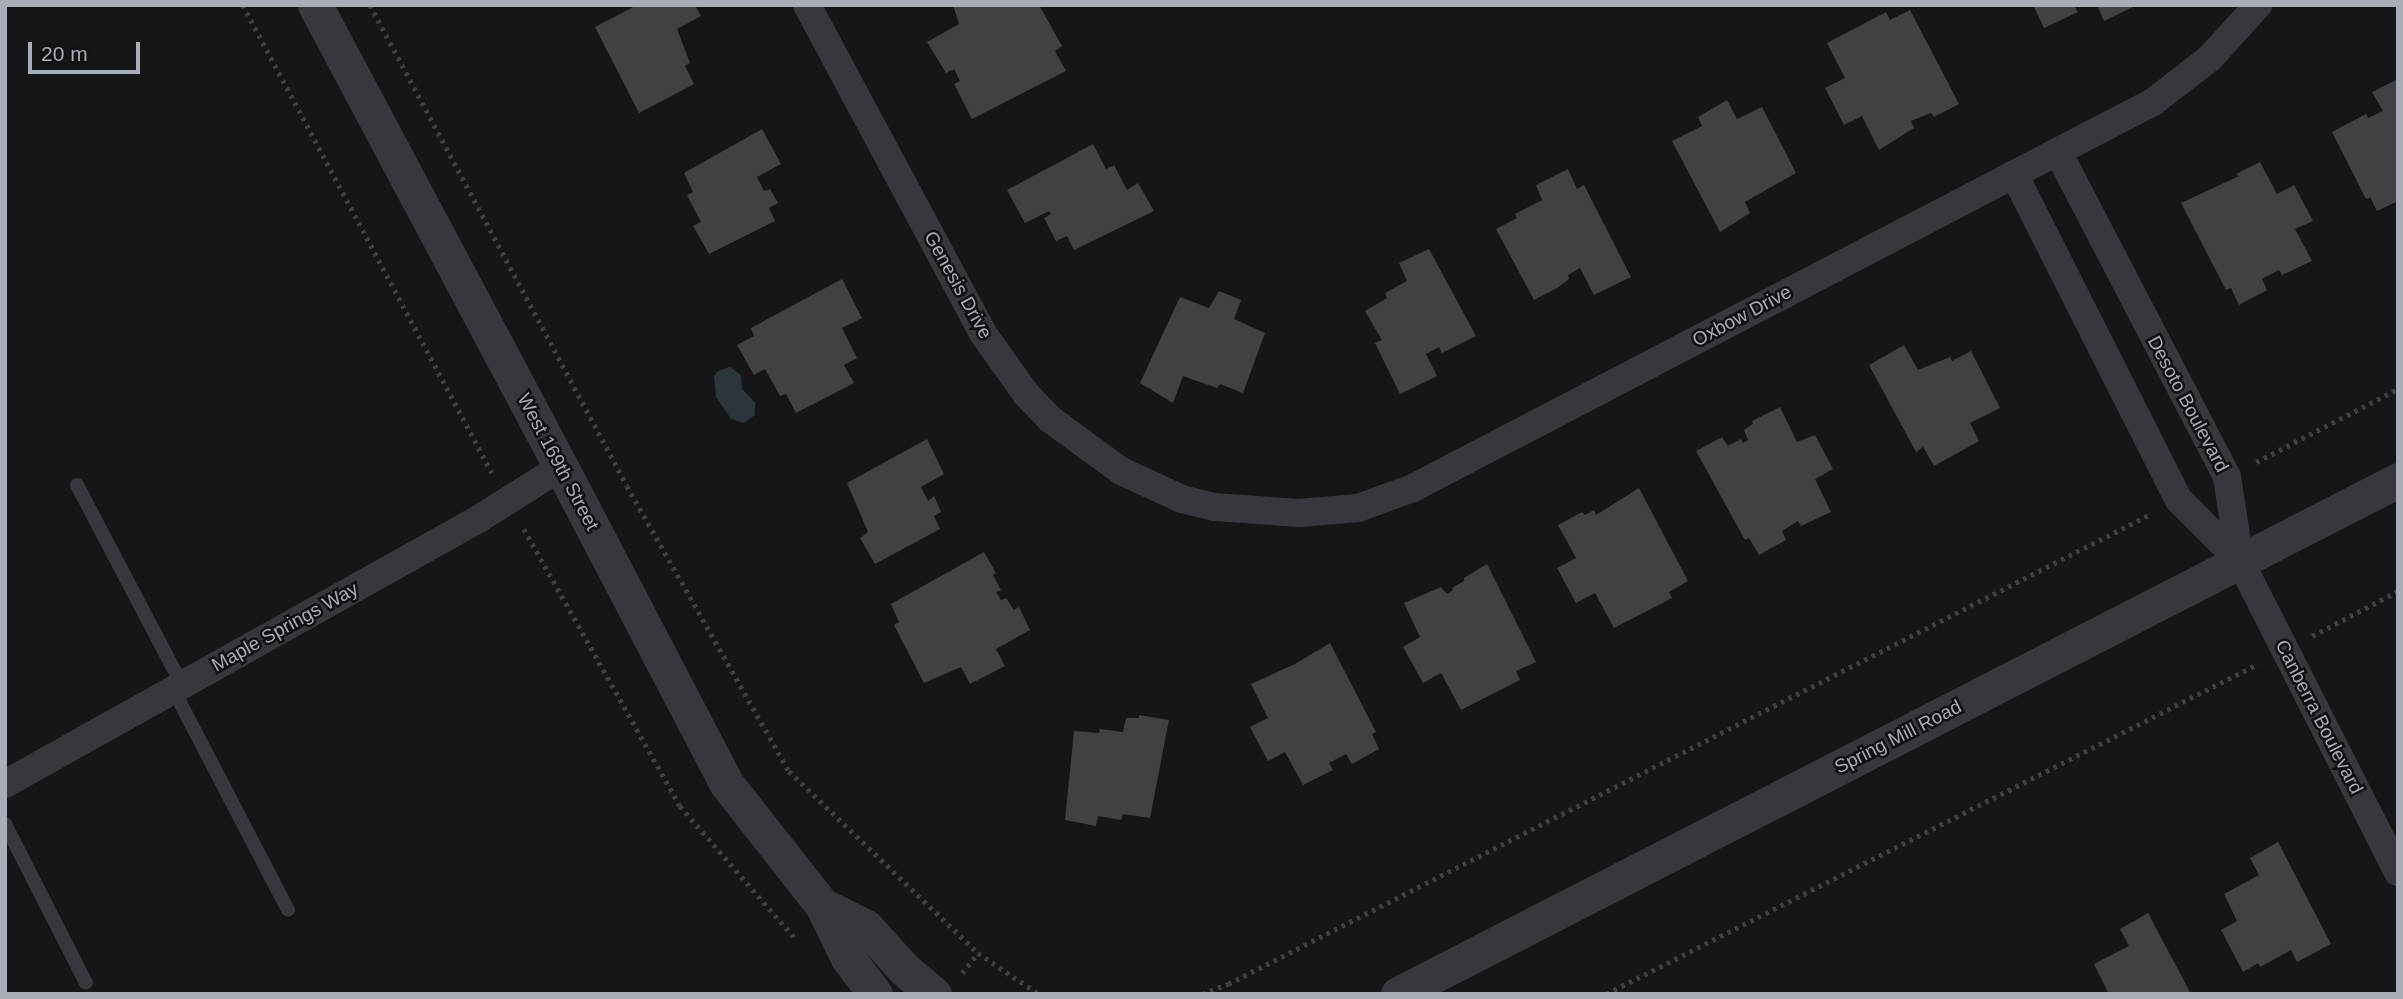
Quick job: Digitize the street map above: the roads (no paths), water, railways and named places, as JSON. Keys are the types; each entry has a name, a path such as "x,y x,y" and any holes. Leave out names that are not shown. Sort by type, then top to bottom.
{"street":[{"name":"West 169th Street","path":"315,5 726,783 822,905 848,958 875,994"},
{"name":"Genesis Drive","path":"807,5 982,332 1018,384 1050,419 1103,459 1151,487 1182,499"},
{"name":"Oxbow Drive","path":"1182,499 1215,507 1299,513 1333,512 1391,498 2153,102 2210,58 2258,5"},
{"name":"Desoto Boulevard","path":"2058,152 2227,477 2240,561"},
{"path":"2014,174 2179,500 2240,561"},
{"name":"Maple Springs Way","path":"5,784 477,520 561,467"},
{"name":"Spring Mill Road","path":"1398,994 2398,480"},
{"name":"Canberra Boulevard","path":"2240,561 2398,872"},
{"name":"West 169th Street","path":"822,905 866,927 904,969 933,994"}],"lane":[{"path":"77,485 288,910"},
{"path":"5,824 86,983"}]}
